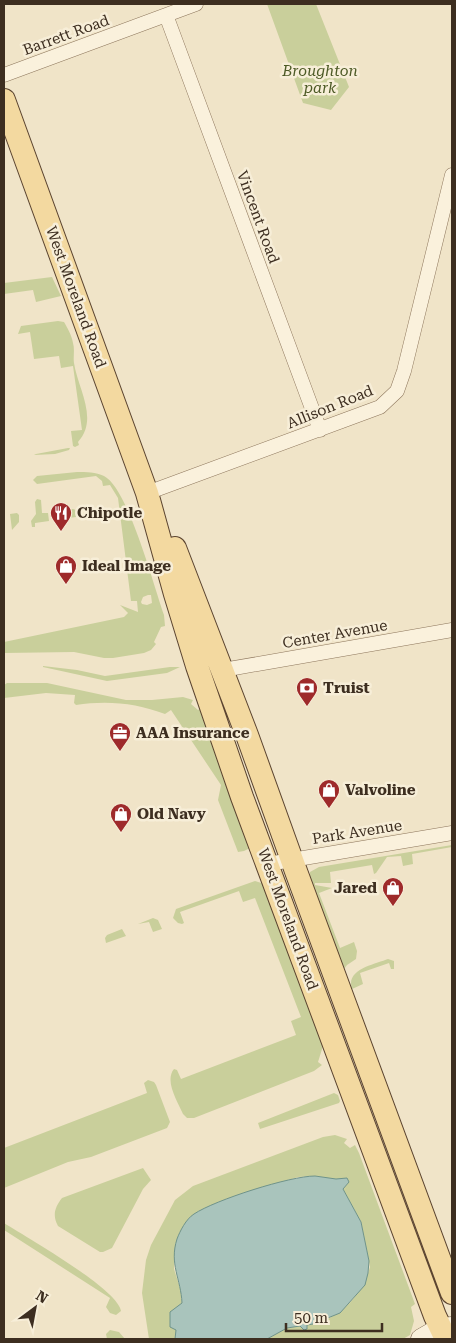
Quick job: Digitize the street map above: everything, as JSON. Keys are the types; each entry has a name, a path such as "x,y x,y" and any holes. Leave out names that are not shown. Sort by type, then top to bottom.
{"main road":[{"name":"West Moreland Road","path":"4,100 147,493 174,594 242,797 440,1333"},
{"name":"West Moreland Road","path":"147,493 172,540 223,670 452,1293"}],"street":[{"name":"Barrett Road","path":"4,75 196,4"},
{"name":"Vincent Road","path":"166,15 320,430"},
{"name":"Allison Road","path":"147,493 380,407 397,391 404,371 452,175"},
{"name":"Center Avenue","path":"223,670 452,630"},
{"name":"Park Avenue","path":"268,864 452,833"}],"green space":[{"name":"Broughton park","path":"267,4 316,4 349,87 331,110 303,103"},
{"path":"52,277 61,296 36,302 33,290 4,294 4,283"},
{"path":"58,321 64,322 72,337 74,363 87,414 87,424 84,433 78,442 79,445 75,447 73,446 71,431 82,430 73,366 61,368 59,356 34,359 30,332 18,334 21,326"},
{"path":"70,448 55,454 34,455 36,454"},
{"path":"77,472 91,473 104,476 113,484 131,518 164,615 165,626 161,627 154,642 156,644 151,650 113,658 74,652 4,653 4,642 124,617 128,613 120,605 138,612 137,601 131,601 118,498 110,485 103,486 102,481 96,476 37,484 33,480 37,476","holes":["151,595 152,603 142,604 143,597"]},
{"path":"37,499 41,500 42,513 48,513 49,521 35,523 35,527 32,527 31,521 36,514 35,502"},
{"path":"58,508 59,511 76,510 76,517 61,519 61,523 55,524 53,509"},
{"path":"17,513 19,515 19,522 12,530 10,514"},
{"path":"43,666 105,676 180,667 167,673 107,681"},
{"path":"7,683 47,683 126,700 183,697 193,700 191,704 198,710 203,707 250,848 238,852 218,800 221,785 171,710 165,714 132,705 99,703 76,705 74,703 75,695 46,693 4,698 4,685"},
{"path":"452,845 452,847 412,854 413,864 403,866 401,856 387,857 374,874 372,865 330,872 331,883 315,883 315,885 332,888 319,893 340,948 354,942 357,951 356,959 344,969 310,877 310,872 319,867"},
{"path":"255,881 271,886 323,1046 318,1062 322,1065 314,1071 194,1118 187,1118 175,1098 171,1085 170,1079 174,1069 177,1070 181,1079 296,1035 291,1021 301,1017 255,898 243,902 239,891 180,912 184,923 182,924 173,918 176,909"},
{"path":"153,918 158,920 162,929 153,932 149,922 138,924"},
{"path":"122,929 126,936 106,943 105,938 107,935"},
{"path":"388,959 394,961 394,969 391,969 389,963 360,973 363,984 352,989 351,982 357,972 369,965"},
{"path":"148,1080 156,1085 170,1122 167,1128 91,1157 68,1162 4,1188 4,1148 147,1093 144,1083"},
{"path":"334,1093 338,1095 339,1103 260,1129 258,1123"},
{"path":"335,1135 347,1139 344,1143 350,1148 355,1145 359,1153 415,1304 411,1307 414,1321 410,1335 403,1339 267,1339 287,1328 300,1326 304,1330 307,1329 307,1325 318,1323 338,1313 355,1297 370,1267 361,1222 343,1189 349,1182 315,1176 298,1177 214,1204 193,1215 177,1240 174,1258 174,1269 181,1291 182,1304 175,1339 149,1339 142,1293 146,1260 151,1245 175,1200 193,1186 323,1137"},
{"path":"143,1168 151,1180 143,1189 112,1248 100,1252 58,1226 55,1211 62,1198"},
{"path":"4,1223 88,1277 116,1301 121,1311 116,1315 110,1313 106,1307 110,1298 4,1230"},
{"path":"110,1330 119,1332 125,1339 107,1339 106,1334"}],"water":[{"path":"315,1176 336,1179 347,1178 349,1182 343,1189 361,1222 369,1261 365,1285 340,1313 307,1325 307,1329 304,1330 300,1326 287,1328 267,1339 175,1339 176,1330 170,1327 170,1312 182,1303 174,1256 177,1239 188,1219 204,1208 235,1196 271,1184"}],"place":[{"name":"Chipotle","path":"61,532"},
{"name":"Ideal Image","path":"66,585"},
{"name":"Truist","path":"307,707"},
{"name":"AAA Insurance","path":"120,752"},
{"name":"Valvoline","path":"329,809"},
{"name":"Old Navy","path":"121,833"},
{"name":"Jared","path":"393,907"}]}
